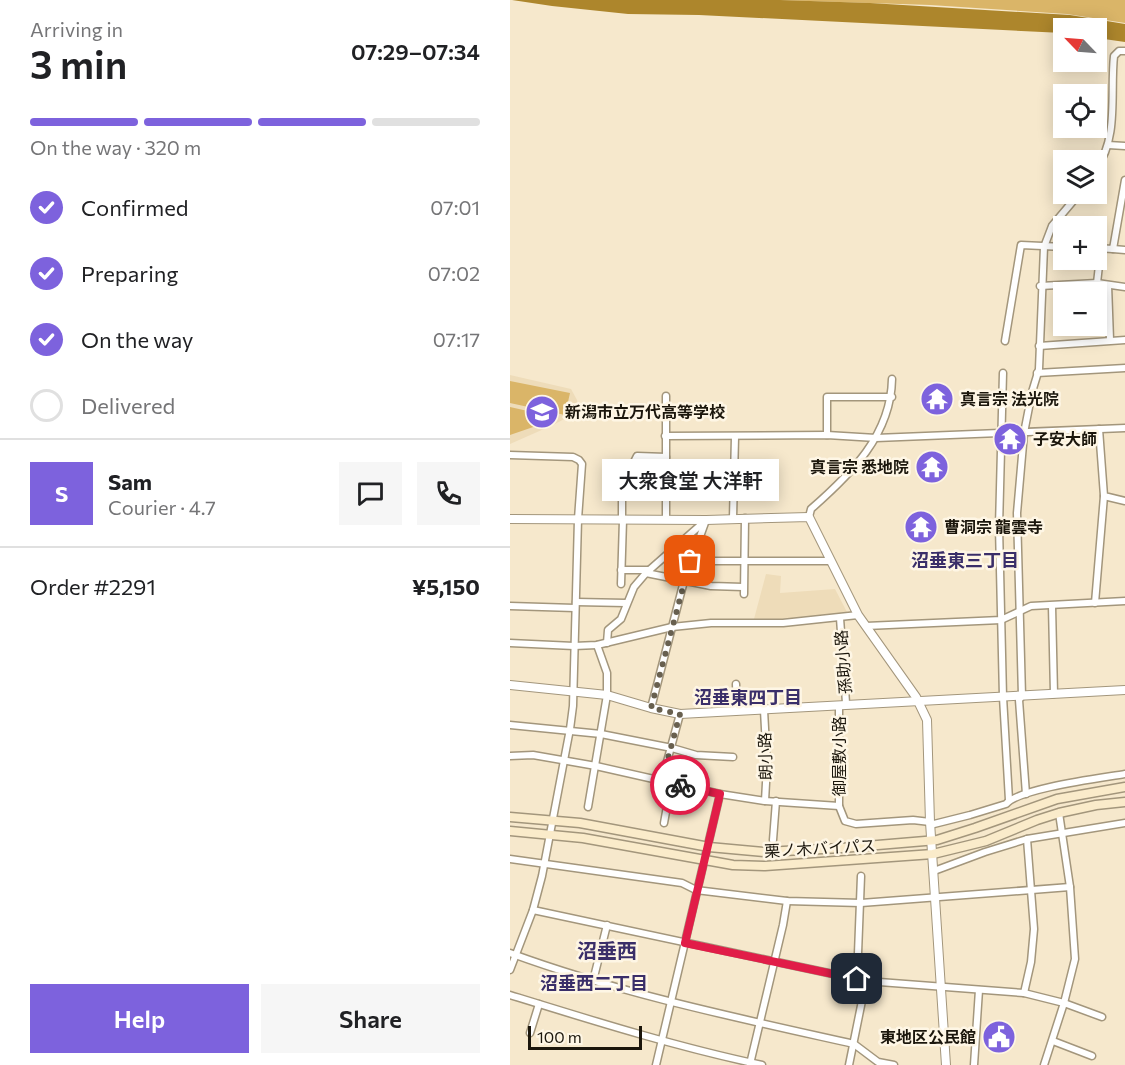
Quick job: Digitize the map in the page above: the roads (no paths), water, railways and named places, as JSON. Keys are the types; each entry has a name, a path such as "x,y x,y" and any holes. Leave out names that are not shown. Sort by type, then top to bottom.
{"main road":[{"name":"栗ノ木バイパス","path":"510,817 552,819 709,847 764,852 932,841 1057,799 1125,787"},
{"name":"栗ノ木バイパス","path":"510,831 550,833 733,865 765,866 933,854 986,841 1059,813 1096,805 1125,802"}],"street":[{"path":"1105,150 1111,120 1114,56 1119,51 1125,51"},
{"path":"1107,144 1125,146"},
{"path":"1113,249 1125,180"},
{"path":"1026,794 1019,700 1022,696 1017,513 1024,433 1037,373 1040,286 1044,247 1052,226 1071,204"},
{"path":"1005,341 1021,245 1053,247"},
{"path":"1107,249 1125,250"},
{"path":"1040,286 1053,285"},
{"path":"1110,340 1108,285 1125,287"},
{"path":"1039,346 1125,340"},
{"path":"1037,373 1125,368"},
{"path":"1003,373 999,527 1003,696 1009,800"},
{"path":"808,517 812,509 853,469 876,438 890,408 892,379"},
{"path":"666,396 666,519"},
{"path":"827,435 827,397 892,397"},
{"path":"665,436 827,435 876,438 1125,428"},
{"path":"1095,603 1104,496 1099,429"},
{"path":"733,518 735,437"},
{"path":"510,455 573,457 582,464 570,729 545,862 533,910 513,954 510,969"},
{"path":"621,584 622,486 637,456 666,457"},
{"path":"1104,496 1125,501"},
{"path":"510,519 706,520 808,517"},
{"path":"808,517 858,615 916,697 927,720 930,823 946,1065"},
{"path":"621,570 648,571 684,581 743,590 745,518"},
{"path":"651,708 684,581 706,520"},
{"path":"607,643 608,630 621,619 634,587 648,571 706,520"},
{"path":"690,561 830,561"},
{"path":"866,626 1001,620 1031,606 1125,601"},
{"path":"510,606 626,603"},
{"path":"1052,606 1054,694"},
{"path":"510,644 597,645 672,627 711,623 783,623 858,615"},
{"name":"孫助小路","path":"840,618 846,703 848,705"},
{"path":"588,807 607,695 607,674 597,645"},
{"path":"736,684 737,711"},
{"path":"510,685 607,695 680,714 1125,690"},
{"name":"御屋敷小路","path":"839,706 839,806"},
{"name":"朗小路","path":"764,710 767,765 765,801"},
{"path":"662,780 680,714"},
{"path":"510,725 570,729 672,748 696,755 733,757"},
{"path":"510,756 533,755 596,766 720,794 765,801 839,806 845,821 856,824 913,820 930,823 970,815 1006,804 1009,800 1026,794 1125,774"},
{"path":"664,823 671,783"},
{"path":"656,1065 720,794"},
{"path":"772,840 776,801"},
{"path":"1044,1065 1053,1041 1075,959 1070,887 1059,813"},
{"path":"934,871 1027,839 1125,824"},
{"path":"1024,993 1031,962 1034,929 1027,839"},
{"path":"510,859 545,862 682,883 696,890 787,901 861,903 1070,887"},
{"path":"857,979 861,876"},
{"path":"750,1064 787,901"},
{"path":"533,910 866,981 1024,993 1064,1003 1102,1017"},
{"path":"593,981 607,925"},
{"path":"513,954 593,981 671,1002 854,1044 878,1062 894,1065"},
{"path":"849,1065 866,981"},
{"path":"974,1065 980,990"},
{"path":"510,995 662,1041 750,1064 762,1065"},
{"path":"530,1034 539,1004"},
{"path":"1053,1041 1092,1056"}],"place":[{"name":"真言宗 法光院","path":"937,399"},
{"name":"新潟市立万代高等学校","path":"542,412"},
{"name":"子安大師","path":"1010,439"},
{"name":"真言宗 悉地院","path":"932,467"},
{"name":"曹洞宗 龍雲寺","path":"921,527"},
{"name":"大衆食堂 大洋軒","path":"690,561"},
{"name":"東地区公民館","path":"999,1037"}],"district":[{"name":"沼垂東三丁目","path":"965,561"},
{"name":"沼垂東四丁目","path":"748,698"},
{"name":"沼垂西","path":"607,951"},
{"name":"沼垂西二丁目","path":"594,984"}]}
